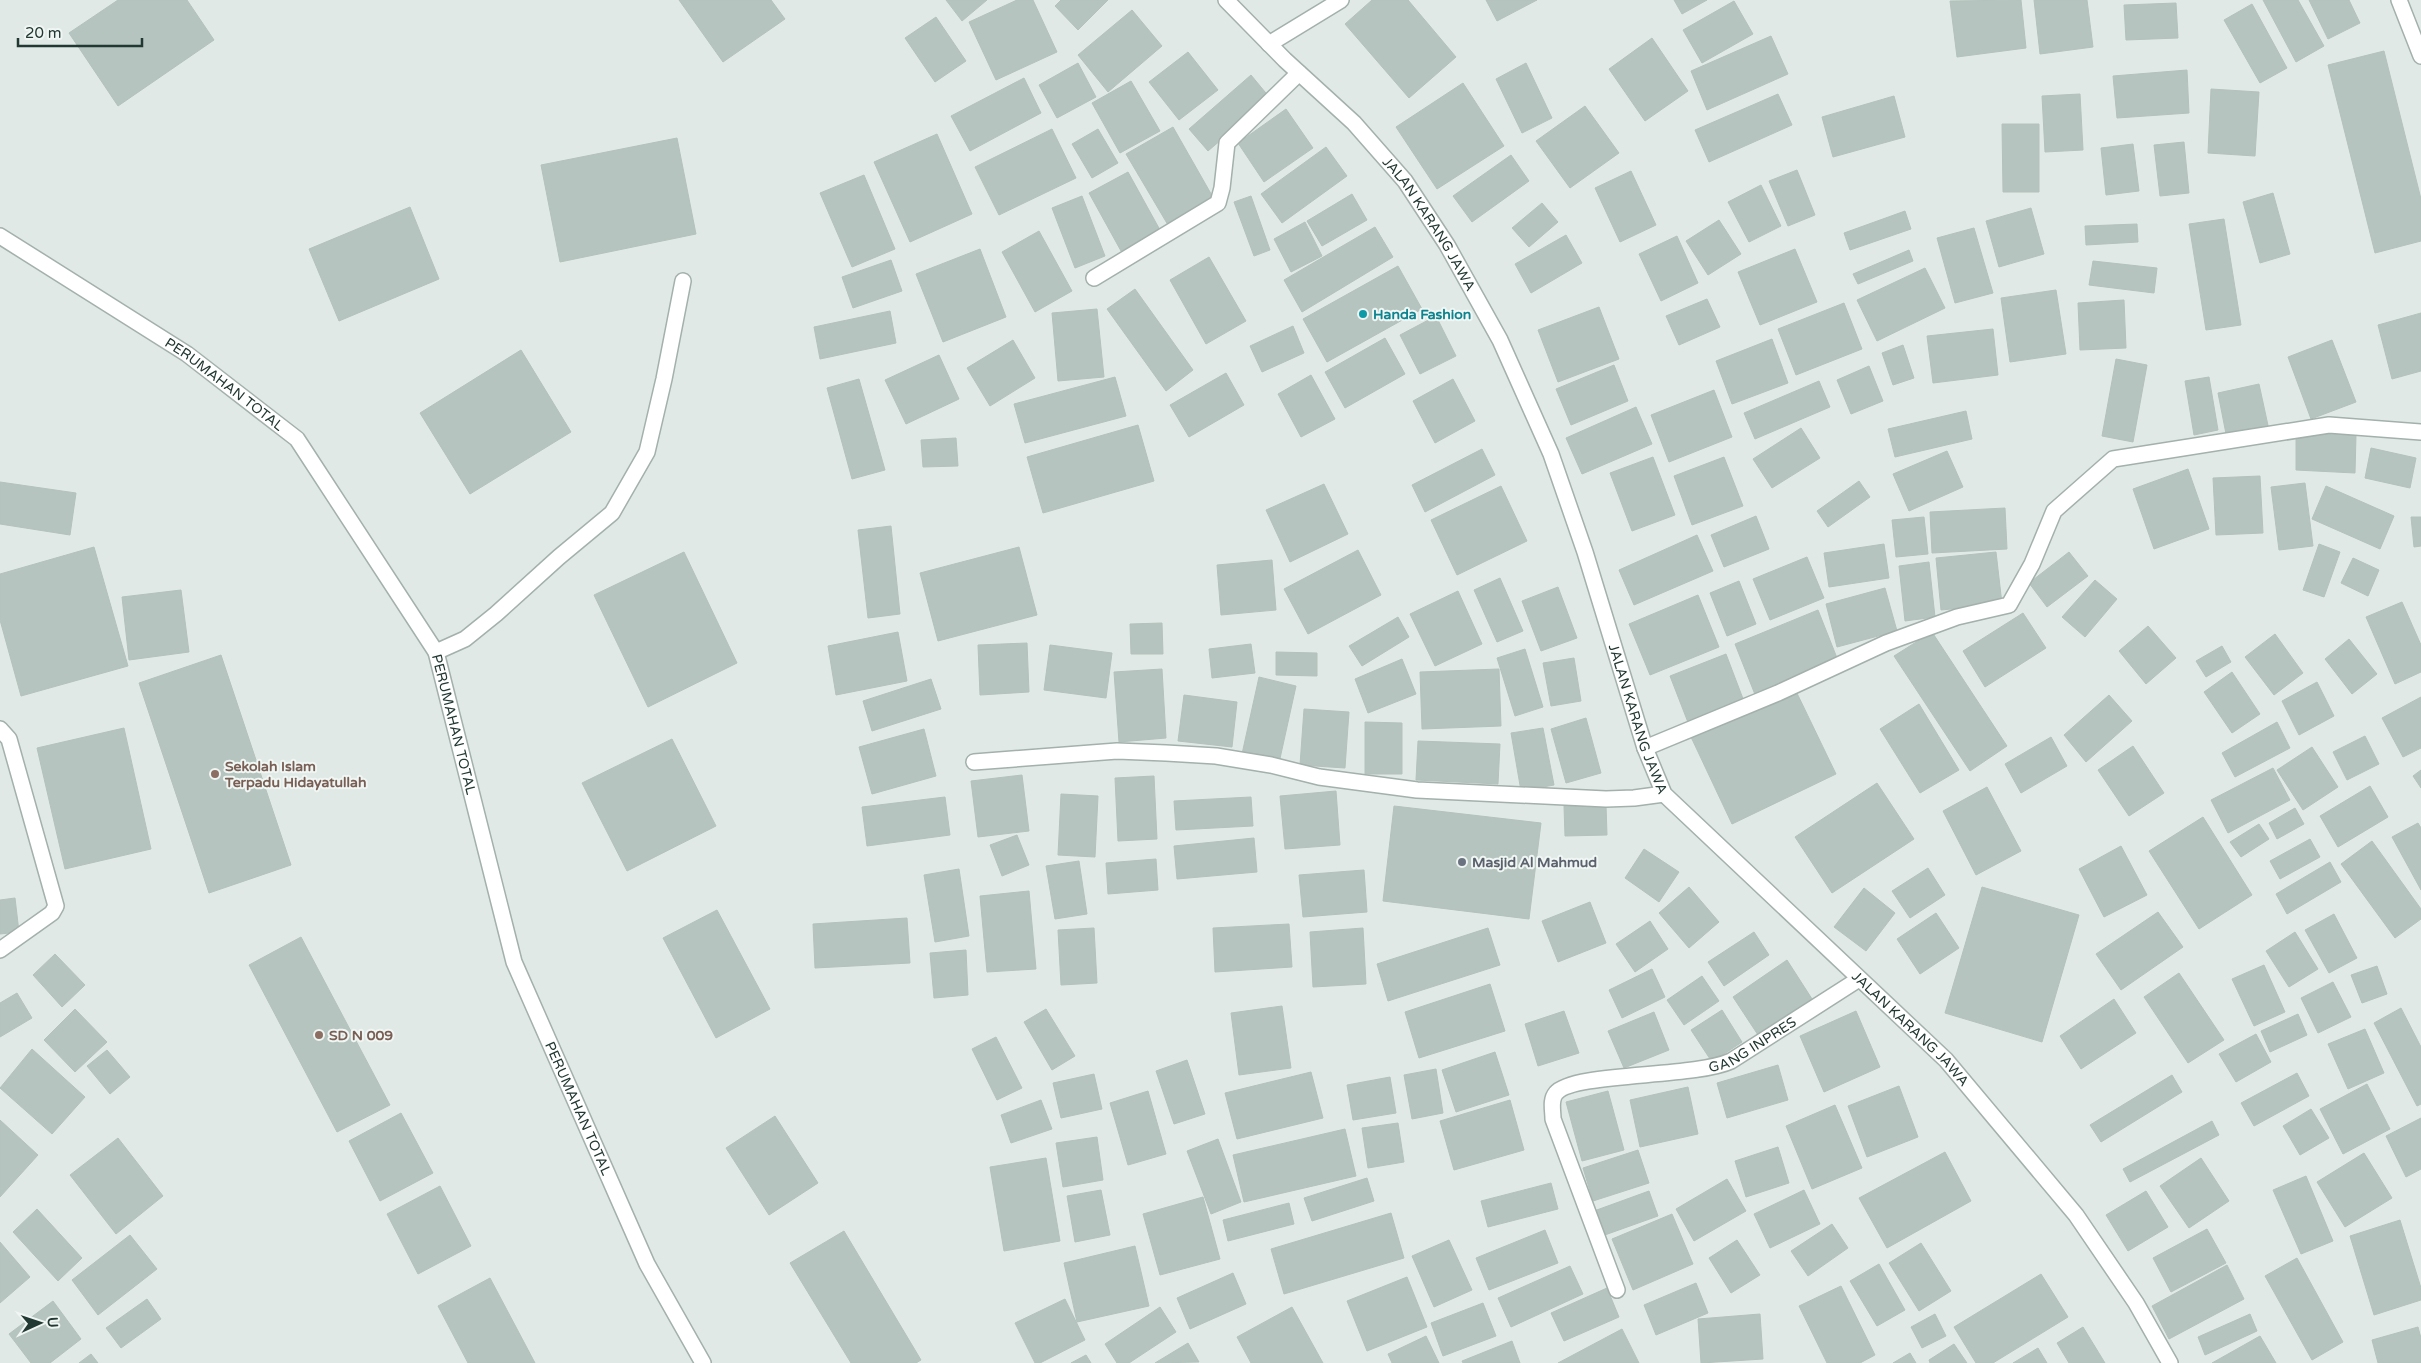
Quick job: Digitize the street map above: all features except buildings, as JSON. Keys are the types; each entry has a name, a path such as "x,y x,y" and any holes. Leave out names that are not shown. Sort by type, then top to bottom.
{"street":[{"name":"JALAN KARANG JAWA","path":"1226,0 1299,73 1354,123 1405,181 1447,245 1500,340 1551,454 1585,552 1645,748 1664,794 1946,1060 2076,1215 2136,1303 2170,1363"},
{"path":"1269,44 1341,0"},
{"path":"2399,0 2421,56"},
{"path":"1094,278 1218,203 1222,188 1227,143 1299,73"},
{"name":"PERUMAHAN TOTAL","path":"0,236 186,354 297,439 436,652 514,962 647,1264 703,1363"},
{"path":"436,652 465,639 612,513 647,452 664,379 683,281"},
{"path":"1645,748 1778,693 1886,643 1956,617 2009,605 2032,564 2054,511 2113,459 2329,425 2421,432"},
{"path":"0,729 9,739 56,906 52,913 0,950"},
{"path":"974,762 1116,751 1166,753 1216,756 1271,765 1318,776 1418,790 1606,798 1634,798 1664,794"},
{"name":"GANG INPRES","path":"1617,1290 1554,1119 1552,1100 1557,1092 1570,1085 1592,1080 1633,1078 1717,1068 1860,979"}],"place":[{"name":"Handa Fashion","path":"1363,314"},
{"name":"Sekolah Islam Terpadu Hidayatullah","path":"215,774"},
{"name":"Masjid Al Mahmud","path":"1462,862"},
{"name":"SD N 009","path":"319,1035"}]}
